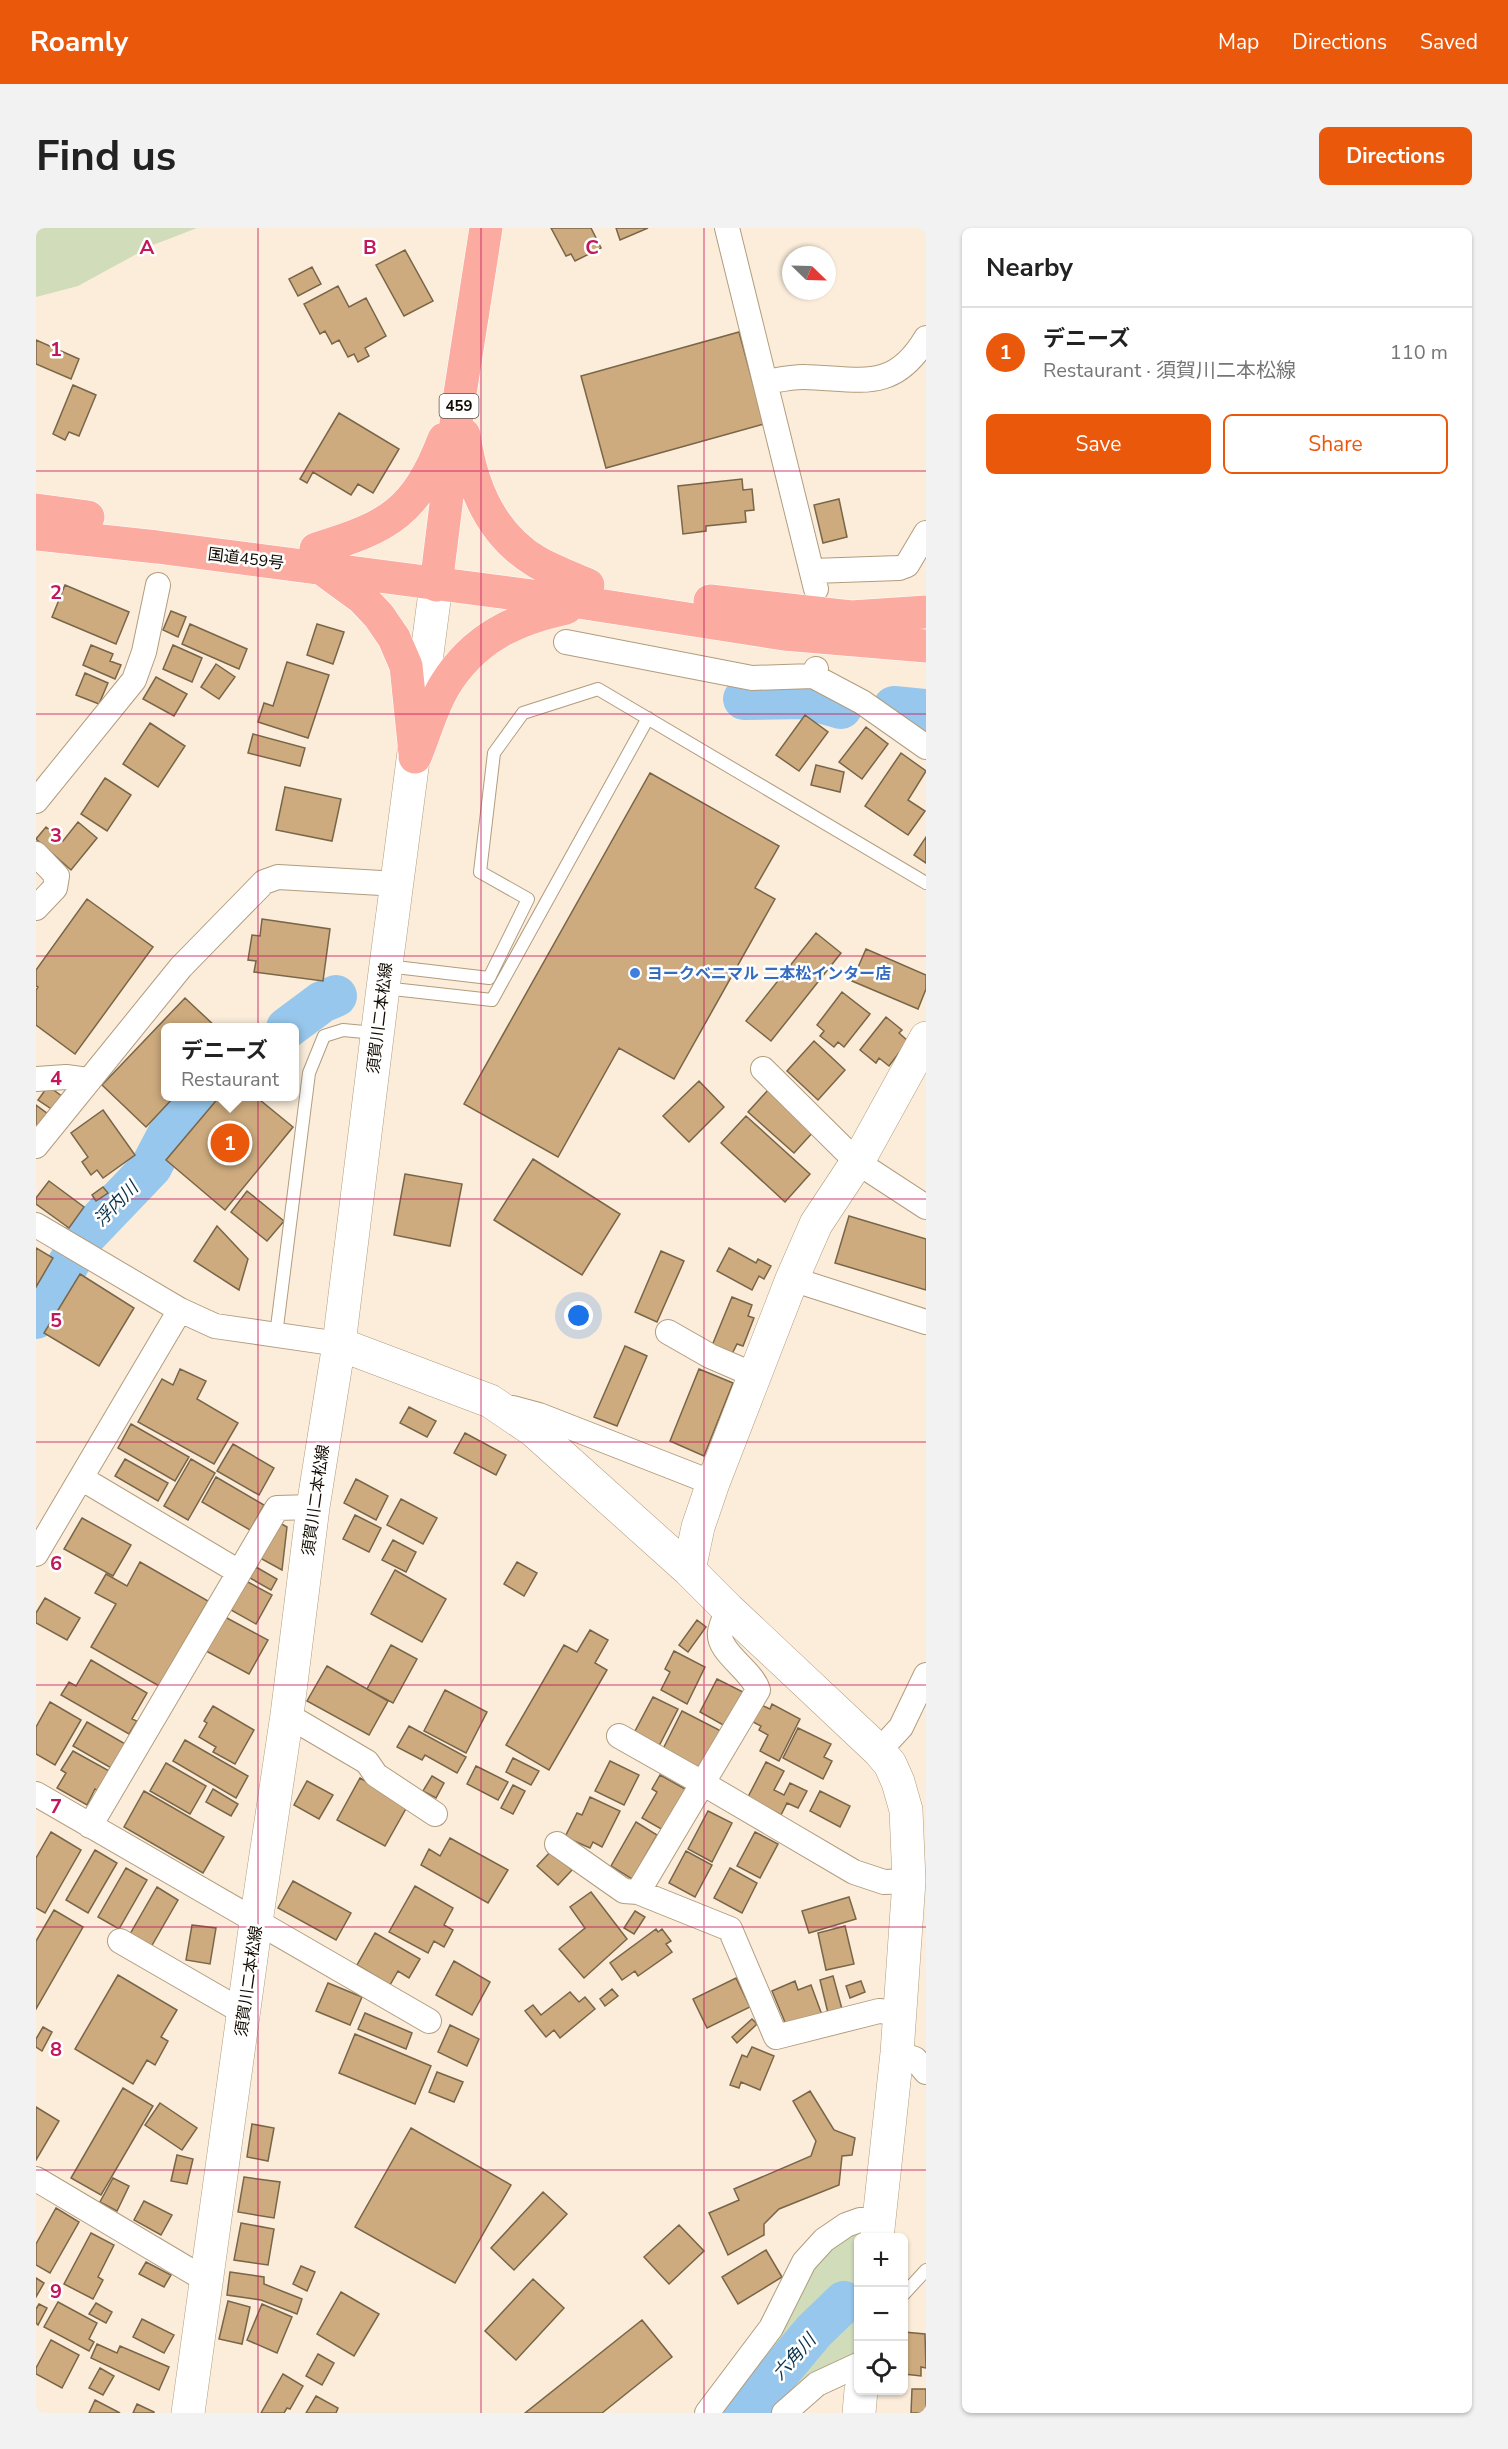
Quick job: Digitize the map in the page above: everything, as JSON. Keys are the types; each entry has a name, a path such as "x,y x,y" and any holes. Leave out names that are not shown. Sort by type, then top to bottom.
{"highway":[{"name":"459","path":"437,576 459,400 486,228"},
{"path":"415,757 406,666 394,638 379,616 362,598 319,559 389,519 411,502 433,467 459,400"},
{"path":"459,400 468,462 486,510 499,529 517,547 586,594 784,634 926,646"},
{"name":"国道459号","path":"36,510 319,559 586,594"},
{"name":"国道459号","path":"36,534 319,559"},
{"path":"415,757 445,686 459,665 485,640 508,625 586,594 851,617 926,612"}],"main road":[{"name":"須賀川二本松線","path":"188,2413 243,2012 287,1715 313,1507 339,1344 384,977 415,757 437,576"},
{"path":"689,1570 698,1527 713,1483 792,1279 816,1224 857,1162 926,1038"},
{"path":"339,1344 490,1401 533,1430 689,1570 890,1764 906,1810 909,1881 916,1927 899,2013 897,2053 877,2229"},
{"path":"859,2413 861,2395"}],"street":[{"path":"727,228 815,580 907,565 926,533"},
{"path":"766,382 800,377 873,381 900,370 918,351 926,338"},
{"path":"36,801 134,680 144,652 158,585"},
{"path":"566,642 752,678 814,672 926,747"},
{"path":"36,854 57,876 55,888 36,908"},
{"path":"36,1146 181,968 264,882 278,877 398,884"},
{"path":"763,1069 857,1162 926,1207"},
{"path":"36,1079 66,1077 88,1080"},
{"path":"36,1225 180,1311 215,1326 339,1344"},
{"path":"792,1279 926,1322"},
{"path":"36,1554 180,1311"},
{"path":"668,1332 710,1356 754,1375"},
{"path":"490,1401 539,1415 713,1483"},
{"path":"81,1478 239,1572"},
{"path":"90,1826 277,1508 313,1507"},
{"path":"638,1892 758,1690 755,1680 722,1645 720,1634 728,1610"},
{"path":"879,1751 901,1727 926,1675"},
{"path":"287,1715 367,1762 376,1775 435,1814"},
{"path":"619,1736 854,1872 884,1882 909,1881"},
{"path":"36,1794 429,2021"},
{"path":"557,1844 624,1891 638,1892 730,1929 776,2037 879,2011 899,2013"},
{"path":"120,1941 243,2012"},
{"path":"897,2053 915,2059 926,2072"},
{"path":"36,2179 206,2280"},
{"path":"707,2413 771,2328 804,2262 824,2240 846,2225 860,2220 877,2229"},
{"path":"783,2413 816,2384 854,2367"}],"lane":[{"path":"384,977 489,978 528,899 480,872 494,753 523,713 598,689 926,883"},
{"path":"384,977 492,1000 648,718"},
{"path":"276,1335 309,1073 324,1036 343,1030 377,1034"},
{"path":"908,2289 926,2270"}],"green space":[{"path":"36,228 197,228 153,245 78,286 36,297"},
{"path":"846,2225 867,2233 854,2233 854,2368 784,2413 707,2413"}],"building":[{"path":"551,228 591,228 601,248 575,261 571,254 566,256"},
{"path":"616,228 648,228 620,240"},
{"path":"405,250 433,301 404,316 376,265"},
{"path":"312,267 321,284 298,296 289,279"},
{"path":"338,286 349,307 366,298 386,336 365,348 369,356 358,362 354,354 348,357 339,340 332,344 325,331 320,334 304,304"},
{"path":"739,332 764,424 606,468 581,376"},
{"path":"36,340 79,359 71,379 36,364"},
{"path":"73,385 96,395 79,436 69,432 65,440 53,434"},
{"path":"339,413 399,449 373,493 358,484 351,495 313,472 307,483 300,479"},
{"path":"742,479 743,490 752,489 754,510 745,511 746,522 706,526 706,531 683,534 678,486"},
{"path":"839,499 847,537 823,543 814,505"},
{"path":"65,585 129,612 116,644 52,617"},
{"path":"171,611 186,617 178,637 163,630"},
{"path":"190,624 247,649 239,669 182,644"},
{"path":"317,624 344,632 333,664 307,655"},
{"path":"91,645 113,654 110,661 121,665 115,679 83,665"},
{"path":"173,645 202,658 192,682 163,669"},
{"path":"287,662 329,675 308,738 258,722 264,703 273,706"},
{"path":"216,664 235,677 219,699 201,687"},
{"path":"85,673 108,683 99,704 76,695"},
{"path":"156,677 187,694 174,716 143,699"},
{"path":"805,715 828,732 799,771 776,755"},
{"path":"150,723 185,746 158,787 123,764"},
{"path":"866,727 888,744 862,779 839,762"},
{"path":"253,734 305,748 300,766 248,753"},
{"path":"901,753 926,771 908,800 925,811 908,835 865,806"},
{"path":"816,765 844,772 840,792 811,785"},
{"name":"ヨークベニマル 二本松インター店","path":"650,773 779,846 755,888 775,899 674,1079 619,1048 558,1157 464,1104"},
{"path":"105,778 131,795 107,831 81,814"},
{"path":"285,787 341,799 332,841 276,830"},
{"path":"78,822 97,838 71,870 36,839 46,827 63,841"},
{"path":"926,837 926,863 914,855"},
{"path":"87,899 153,947 75,1054 36,1025 36,990 38,987 36,986 36,970"},
{"path":"262,919 330,929 323,981 254,972 256,961 248,960 252,935 260,936"},
{"path":"816,933 841,953 771,1041 746,1021"},
{"path":"866,949 926,975 926,989 918,1009 852,981"},
{"path":"842,992 870,1014 844,1047 838,1042 834,1047 820,1036 824,1031 817,1025"},
{"path":"185,998 212,1023 161,1023"},
{"path":"886,1017 902,1030 899,1033 908,1041 889,1066 879,1058 876,1063 860,1050"},
{"path":"161,1023 161,1101 170,1101 146,1127 102,1085"},
{"path":"814,1041 845,1070 818,1100 787,1071"},
{"path":"699,1081 724,1107 689,1142 663,1116"},
{"path":"48,1086 63,1097 53,1110 38,1100"},
{"path":"769,1089 814,1131 794,1153 748,1112"},
{"path":"216,1101 261,1101 293,1127 225,1210 166,1160"},
{"path":"36,1105 48,1114 36,1131"},
{"path":"103,1110 135,1155 103,1178 97,1170 91,1175 82,1162 88,1157 71,1133"},
{"path":"746,1116 810,1174 785,1202 721,1143"},
{"path":"533,1159 620,1214 582,1275 494,1220"},
{"path":"405,1174 462,1184 450,1246 394,1235"},
{"path":"49,1181 84,1207 69,1228 36,1204 36,1198"},
{"path":"103,1187 108,1193 96,1201 92,1195"},
{"path":"247,1191 284,1221 267,1241 231,1212"},
{"path":"849,1216 926,1239 926,1290 835,1263"},
{"path":"217,1226 248,1259 239,1290 194,1261"},
{"path":"36,1248 53,1258 36,1287"},
{"path":"729,1248 756,1263 758,1259 771,1266 764,1279 759,1276 752,1290 717,1271"},
{"path":"661,1251 684,1261 657,1322 635,1312"},
{"path":"80,1274 134,1308 99,1366 44,1333"},
{"path":"732,1297 752,1305 748,1316 754,1318 743,1346 737,1344 731,1356 711,1348"},
{"path":"625,1346 647,1356 617,1426 594,1417"},
{"path":"180,1369 206,1381 197,1399 238,1423 214,1464 138,1422 162,1379 173,1385"},
{"path":"699,1369 733,1383 704,1456 670,1441"},
{"path":"409,1407 436,1421 427,1437 400,1423"},
{"path":"131,1424 189,1457 175,1481 118,1448"},
{"path":"465,1433 506,1455 496,1475 454,1453"},
{"path":"233,1444 274,1468 259,1495 217,1471"},
{"path":"125,1459 168,1483 158,1501 115,1476"},
{"path":"191,1459 215,1473 188,1520 164,1506"},
{"path":"216,1477 264,1505 250,1530 202,1502"},
{"path":"356,1479 388,1496 376,1520 344,1503"},
{"path":"401,1499 437,1518 423,1544 387,1525"},
{"path":"355,1515 381,1528 369,1552 343,1539"},
{"path":"82,1518 131,1545 113,1576 64,1549"},
{"path":"280,1523 287,1527 282,1570 260,1558"},
{"path":"393,1540 416,1552 406,1572 382,1560"},
{"path":"140,1562 208,1601 159,1686 91,1647 116,1604 95,1593 106,1574 127,1586"},
{"path":"517,1562 537,1573 524,1596 504,1584"},
{"path":"256,1567 277,1579 271,1590 250,1578"},
{"path":"395,1570 446,1599 422,1642 371,1614"},
{"path":"246,1581 272,1595 256,1624 231,1610"},
{"path":"45,1598 80,1618 67,1640 36,1623 36,1613"},
{"path":"225,1617 268,1640 249,1674 206,1651"},
{"path":"697,1620 706,1627 688,1652 679,1645"},
{"path":"590,1630 608,1640 595,1663 607,1670 549,1770 506,1745 564,1645 577,1652"},
{"path":"391,1645 417,1659 393,1703 367,1689"},
{"path":"674,1651 705,1667 687,1704 661,1690 670,1672 665,1669"},
{"path":"91,1660 147,1693 132,1719 137,1721 129,1734 61,1695 69,1682 76,1686"},
{"path":"327,1666 388,1701 369,1735 307,1701"},
{"path":"717,1679 743,1692 725,1726 700,1712"},
{"path":"445,1690 487,1712 466,1753 424,1731"},
{"path":"653,1697 678,1709 659,1746 634,1733"},
{"path":"50,1702 81,1720 55,1765 36,1754 36,1727"},
{"path":"759,1704 770,1709 772,1704 800,1719 779,1761 760,1751 768,1735 759,1730 761,1726 751,1721"},
{"path":"213,1706 254,1730 235,1764 213,1752 216,1747 199,1737 207,1723 204,1721"},
{"path":"682,1711 721,1731 700,1770 662,1751"},
{"path":"87,1722 127,1745 113,1769 73,1746"},
{"path":"409,1726 466,1757 457,1773 425,1755 422,1760 397,1747"},
{"path":"798,1728 831,1744 824,1757 832,1761 823,1779 783,1758"},
{"path":"185,1740 248,1776 236,1798 173,1761"},
{"path":"73,1751 111,1772 99,1792 95,1789 87,1805 57,1788 66,1773 61,1770"},
{"path":"513,1758 539,1771 531,1785 506,1772"},
{"path":"610,1761 639,1775 624,1805 595,1791"},
{"path":"766,1762 784,1771 774,1790 784,1795 790,1783 807,1791 798,1808 787,1803 781,1815 748,1797"},
{"path":"166,1763 206,1786 190,1814 150,1791"},
{"path":"476,1766 508,1782 498,1800 467,1784"},
{"path":"660,1775 687,1790 663,1830 642,1818 657,1792 652,1789"},
{"path":"432,1776 444,1783 436,1798 423,1791"},
{"path":"360,1778 408,1805 385,1846 337,1820"},
{"path":"307,1781 333,1795 319,1819 294,1805"},
{"path":"513,1785 525,1791 513,1814 501,1808"},
{"path":"213,1789 238,1804 231,1816 206,1802"},
{"path":"144,1791 224,1837 203,1873 124,1827"},
{"path":"820,1791 850,1806 840,1827 810,1811"},
{"path":"590,1797 620,1811 602,1847 593,1842 590,1848 565,1837 577,1813 582,1815"},
{"path":"708,1811 732,1823 712,1862 688,1849"},
{"path":"636,1822 657,1835 632,1879 611,1866"},
{"path":"51,1832 81,1850 45,1913 36,1908 36,1858"},
{"path":"755,1832 778,1844 760,1878 737,1866"},
{"path":"450,1838 508,1870 488,1903 421,1865 429,1849 440,1856"},
{"path":"95,1850 117,1863 88,1913 66,1900"},
{"path":"551,1851 572,1870 558,1885 537,1866"},
{"path":"686,1851 712,1865 695,1897 669,1883"},
{"path":"126,1868 147,1880 119,1929 98,1917"},
{"path":"730,1868 757,1883 742,1913 714,1898"},
{"path":"293,1881 351,1913 336,1940 278,1908"},
{"path":"415,1886 453,1908 444,1925 453,1930 444,1947 434,1941 428,1953 389,1932"},
{"path":"157,1887 178,1900 151,1947 130,1934"},
{"path":"591,1892 627,1939 584,1978 559,1949 585,1928 570,1907"},
{"path":"849,1897 856,1919 809,1933 802,1911"},
{"path":"54,1910 83,1927 36,2009 36,1941"},
{"path":"635,1911 645,1917 634,1934 624,1928"},
{"path":"192,1925 216,1928 210,1964 186,1960"},
{"path":"845,1926 854,1964 826,1970 818,1933"},
{"path":"656,1929 658,1932 662,1929 671,1941 666,1944 672,1952 638,1976 635,1971 622,1980 610,1963"},
{"path":"375,1933 420,1959 409,1978 398,1971 390,1985 357,1965"},
{"path":"454,1961 490,1982 472,2015 436,1995"},
{"path":"118,1975 177,2010 161,2037 168,2041 155,2065 147,2060 133,2084 75,2049"},
{"path":"833,1976 842,2009 828,2013 820,1980"},
{"path":"736,1978 750,2007 707,2028 693,1999"},
{"path":"795,1981 798,1990 811,1985 822,2015 787,2027 772,1991"},
{"path":"861,1981 865,1992 850,1998 846,1986"},
{"path":"328,1983 362,1997 350,2025 316,2011"},
{"path":"612,1989 618,1996 605,2006 600,1999"},
{"path":"570,1992 579,2002 585,1997 595,2009 560,2038 554,2030 546,2037 525,2011 533,2005 541,2015"},
{"path":"365,2013 412,2033 406,2049 358,2029"},
{"path":"752,2019 757,2024 737,2043 732,2037"},
{"path":"450,2025 479,2039 467,2066 438,2052"},
{"path":"43,2027 52,2032 42,2051 36,2047 36,2039"},
{"path":"355,2034 431,2066 415,2104 339,2073"},
{"path":"752,2047 774,2056 760,2090 741,2082 739,2088 730,2085 742,2055 747,2057"},
{"path":"437,2072 463,2082 454,2102 429,2092"},
{"path":"123,2088 153,2106 101,2195 71,2178"},
{"path":"810,2091 834,2130 855,2138 852,2155 842,2156 839,2185 779,2209 764,2224 764,2235 728,2255 709,2213 739,2200 734,2189 811,2156 816,2141 793,2101"},
{"path":"160,2103 197,2128 182,2150 145,2125"},
{"path":"36,2107 59,2121 36,2160"},
{"path":"252,2124 274,2128 268,2161 247,2157"},
{"path":"411,2128 511,2185 455,2283 355,2227"},
{"path":"177,2155 193,2159 187,2184 171,2181"},
{"path":"244,2177 280,2182 274,2218 238,2212"},
{"path":"113,2178 129,2186 117,2211 100,2202"},
{"path":"543,2192 567,2214 514,2270 491,2248"},
{"path":"144,2201 172,2215 161,2235 134,2220"},
{"path":"56,2208 79,2222 50,2273 36,2265 36,2244"},
{"path":"241,2223 274,2229 268,2265 234,2260"},
{"path":"679,2225 704,2251 669,2284 644,2257"},
{"path":"91,2233 114,2245 98,2277 103,2280 93,2299 64,2284"},
{"path":"766,2250 782,2277 738,2304 722,2277"},
{"path":"146,2262 171,2275 164,2287 139,2274"},
{"path":"301,2266 315,2272 307,2291 293,2284"},
{"path":"230,2272 264,2277 264,2284 302,2299 297,2314 261,2300 227,2295"},
{"path":"36,2278 44,2283 36,2297"},
{"path":"533,2279 564,2308 516,2360 485,2331"},
{"path":"341,2292 379,2314 354,2356 317,2334"},
{"path":"228,2301 250,2307 242,2344 219,2339"},
{"path":"58,2302 97,2323 89,2339 94,2342 89,2351 44,2327"},
{"path":"96,2303 112,2312 106,2323 89,2314"},
{"path":"39,2304 47,2308 38,2325 36,2309"},
{"path":"262,2304 292,2317 277,2353 247,2340"},
{"path":"142,2319 174,2335 164,2353 133,2337"},
{"path":"642,2320 672,2357 602,2413 525,2413"},
{"path":"908,2332 925,2334 926,2368 921,2367 921,2376 908,2374"},
{"path":"51,2340 79,2355 62,2388 36,2374 36,2368"},
{"path":"97,2344 117,2353 120,2346 169,2367 159,2390 91,2358"},
{"path":"318,2354 334,2363 322,2385 306,2376"},
{"path":"100,2368 114,2376 103,2395 89,2388"},
{"path":"283,2374 303,2386 290,2409 287,2408 284,2413 261,2413"},
{"path":"912,2389 926,2389 926,2413 911,2413"},
{"path":"316,2396 338,2408 336,2413 306,2413"},
{"path":"95,2400 120,2413 89,2413"},
{"path":"137,2404 154,2412 154,2413 133,2413"}],"waterway":[{"name":"浮内川","path":"744,699 806,698 841,708"},
{"name":"浮内川","path":"894,707 926,710"},
{"name":"浮内川","path":"294,1023 322,1002 336,996"},
{"name":"浮内川","path":"36,1318 85,1236 151,1167 173,1125 199,1101"},
{"name":"六角川","path":"745,2413 814,2331 844,2302"}],"place":[{"name":"ヨークベニマル 二本松インター店","path":"635,973"},
{"name":"デニーズ","path":"230,1143"}]}
